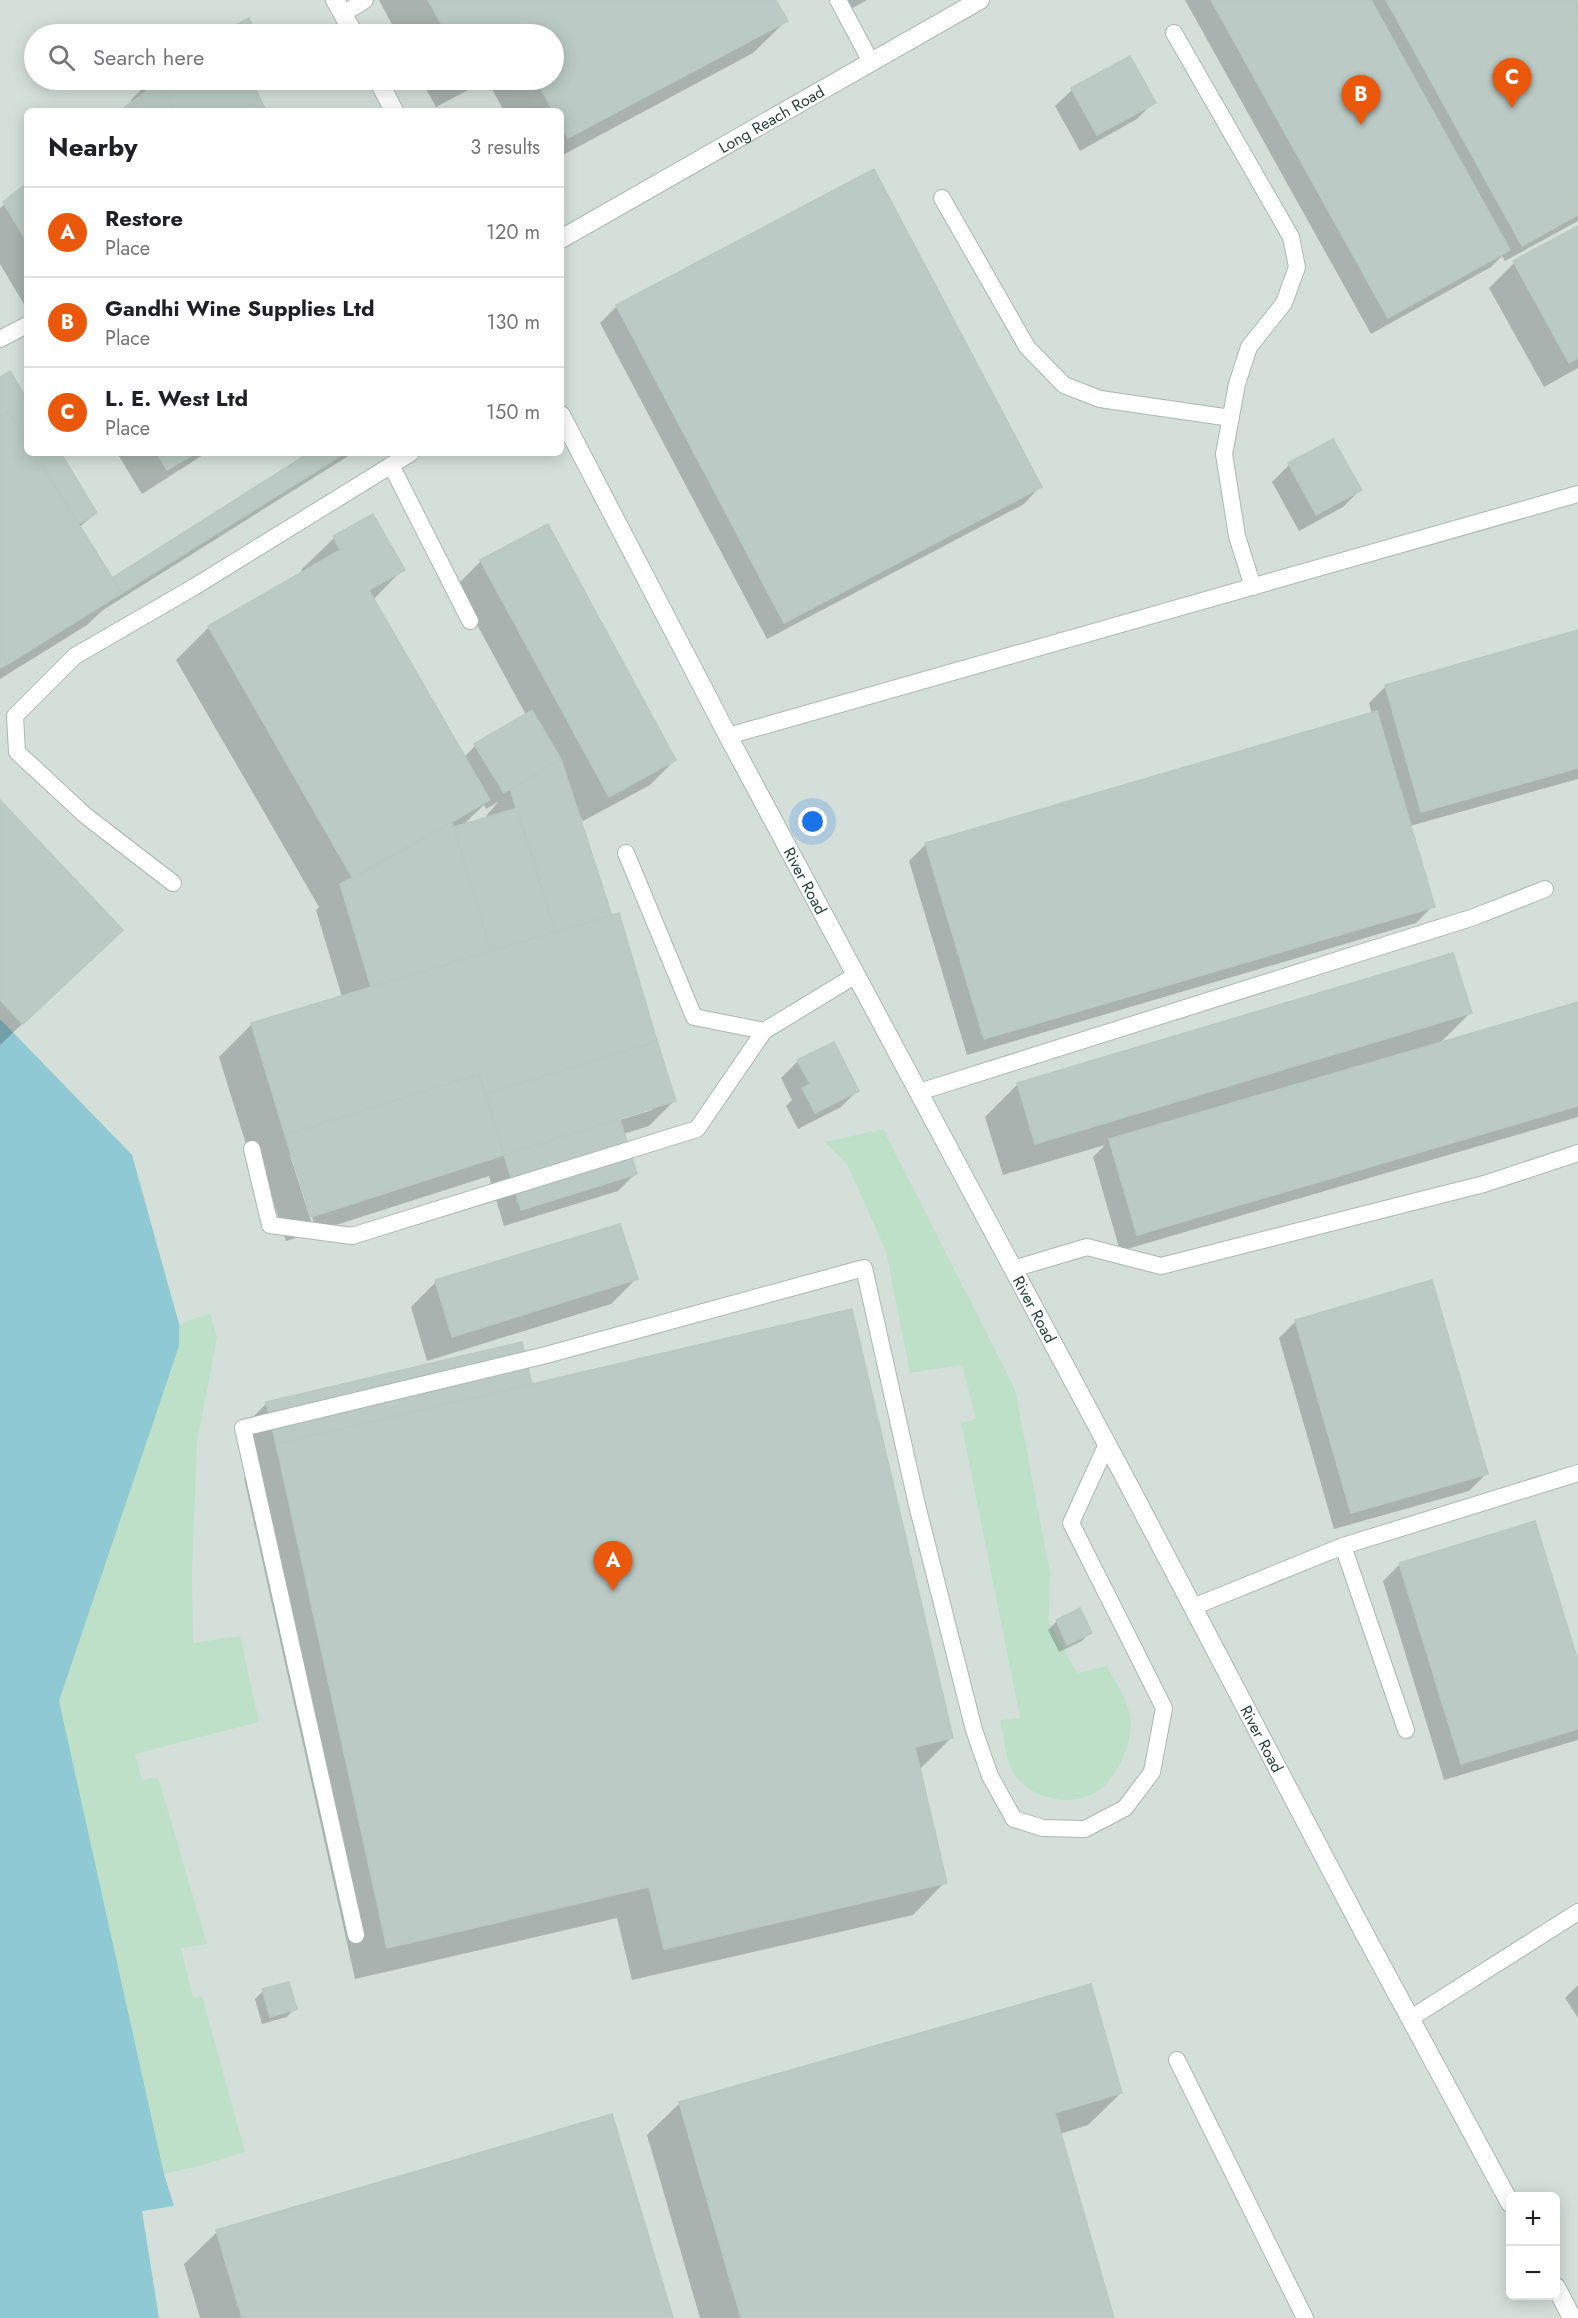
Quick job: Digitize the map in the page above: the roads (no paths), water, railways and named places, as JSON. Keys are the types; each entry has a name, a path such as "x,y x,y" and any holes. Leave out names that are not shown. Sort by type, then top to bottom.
{"street":[{"name":"Long Reach Road","path":"564,237 980,0"},
{"path":"339,7 348,24"},
{"path":"383,90 392,108"},
{"name":"River Road","path":"564,421 728,736 1506,2196"},
{"path":"1560,2295 1572,2318"}],"lane":[{"path":"339,7 364,0"},
{"path":"838,0 871,62"},
{"path":"1174,33 1291,237 1298,267 1284,303 1249,347 1224,454 1237,536 1253,587"},
{"path":"942,198 1028,347 1064,385 1100,399 1231,418"},
{"path":"0,339 24,327"},
{"path":"173,883 86,816 17,752 15,716 75,656 194,587 406,456"},
{"path":"391,465 470,621"},
{"path":"728,736 1578,494"},
{"path":"626,853 694,1017 764,1032"},
{"path":"919,1092 1474,917 1545,889"},
{"path":"252,1149 270,1224 352,1236 698,1129 764,1032 856,975"},
{"path":"1013,1269 1087,1247 1161,1266 1484,1184 1578,1153"},
{"path":"356,1935 243,1428 546,1356 864,1268 917,1505 974,1730 990,1776 1014,1819 1043,1828 1085,1829 1125,1808 1152,1772 1164,1708 1071,1523 1107,1444"},
{"path":"1193,1607 1343,1546 1578,1473"},
{"path":"1343,1546 1406,1730"},
{"path":"1411,2018 1578,1912"},
{"path":"1177,2060 1305,2318"}],"water":[{"path":"0,1019 132,1155 179,1324 179,1346 59,1701 164,2174 174,2206 142,2211 159,2318 0,2318"}],"place":[{"name":"L. E. West Ltd","path":"1512,108"},
{"name":"Gandhi Wine Supplies Ltd","path":"1361,125"},
{"name":"Restore","path":"613,1591"}]}
